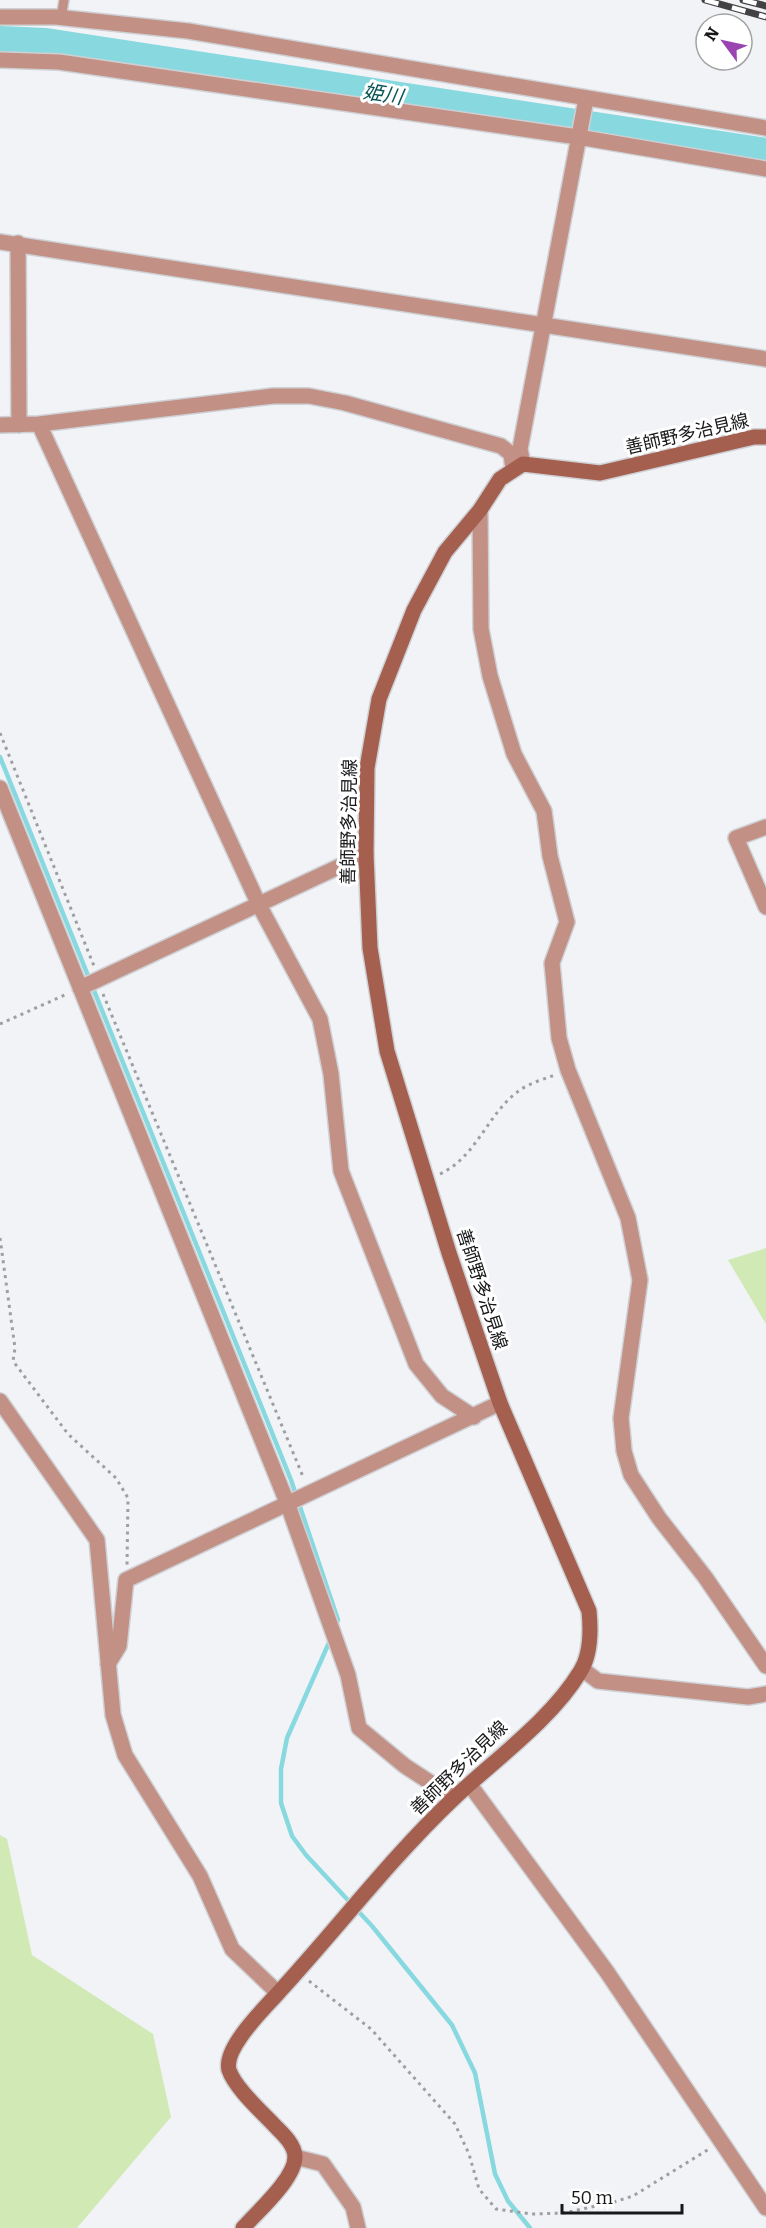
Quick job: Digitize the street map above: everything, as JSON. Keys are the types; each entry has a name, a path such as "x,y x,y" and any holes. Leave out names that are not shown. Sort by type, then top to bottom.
{"main road":[{"name":"善師野多治見線","path":"295,2157 292,2147 283,2134 244,2092 230,2070 230,2053 278,1993 454,1798 563,1698 582,1669 591,1635 589,1611 500,1403 387,1051 370,948 366,854 367,768 379,699 414,610 445,552 480,510 500,479 518,467 600,473 766,437"},
{"path":"243,2228 280,2187 295,2157"}],"street":[{"path":"0,17 61,18 188,31 766,128"},
{"path":"0,60 59,62 578,137 766,169"},
{"path":"518,467 585,99"},
{"path":"0,242 544,327 766,359"},
{"path":"18,243 19,425"},
{"path":"0,425 39,424 273,396 309,396 501,446 511,454 518,467"},
{"path":"39,424 259,905 320,1019 331,1074 341,1171 416,1364 442,1396 474,1418"},
{"path":"480,510 481,629 489,676 514,754 544,811 550,856 567,922 552,963 559,1038 568,1070 628,1218 638,1261 640,1280 621,1418 624,1451 632,1475 659,1518 705,1577 766,1666"},
{"path":"0,788 288,1505 348,1675 359,1728 405,1766 454,1798"},
{"path":"766,827 736,838 766,907"},
{"path":"80,988 366,854"},
{"path":"0,1401 96,1540 113,1715 125,1755 200,1876 232,1949 278,1993"},
{"path":"108,1664 119,1646 126,1580 474,1418 500,1403"},
{"path":"582,1669 598,1681 748,1697 766,1694"},
{"path":"470,1785 607,1972 766,2208"},
{"path":"295,2157 324,2164 353,2207 358,2228"}],"lane":[{"path":"61,18 64,0"}],"path":[{"path":"0,733 309,1495"},
{"path":"0,1024 80,988"},
{"path":"427,1180 449,1169 468,1152 504,1105 521,1089 568,1070"},
{"path":"0,1238 15,1348 13,1361 68,1434 116,1478 128,1498 126,1580"},
{"path":"298,1972 371,2029 455,2124 469,2154 479,2189 496,2209 532,2214 564,2213 633,2196 720,2142"}],"green space":[{"path":"766,1248 766,1324 728,1260"},
{"path":"0,1835 7,1839 32,1955 153,2034 171,2117 77,2228 0,2228"}],"waterway":[{"name":"姫川","path":"0,40 46,42 766,152"},
{"path":"0,757 291,1480 338,1620 335,1627"},
{"path":"331,1638 287,1738 281,1769 281,1803 292,1836 306,1855 372,1926 452,2025 475,2073 495,2174 508,2201 530,2228"}],"railway":[{"path":"705,0 766,17"},
{"path":"743,0 766,6"}]}
